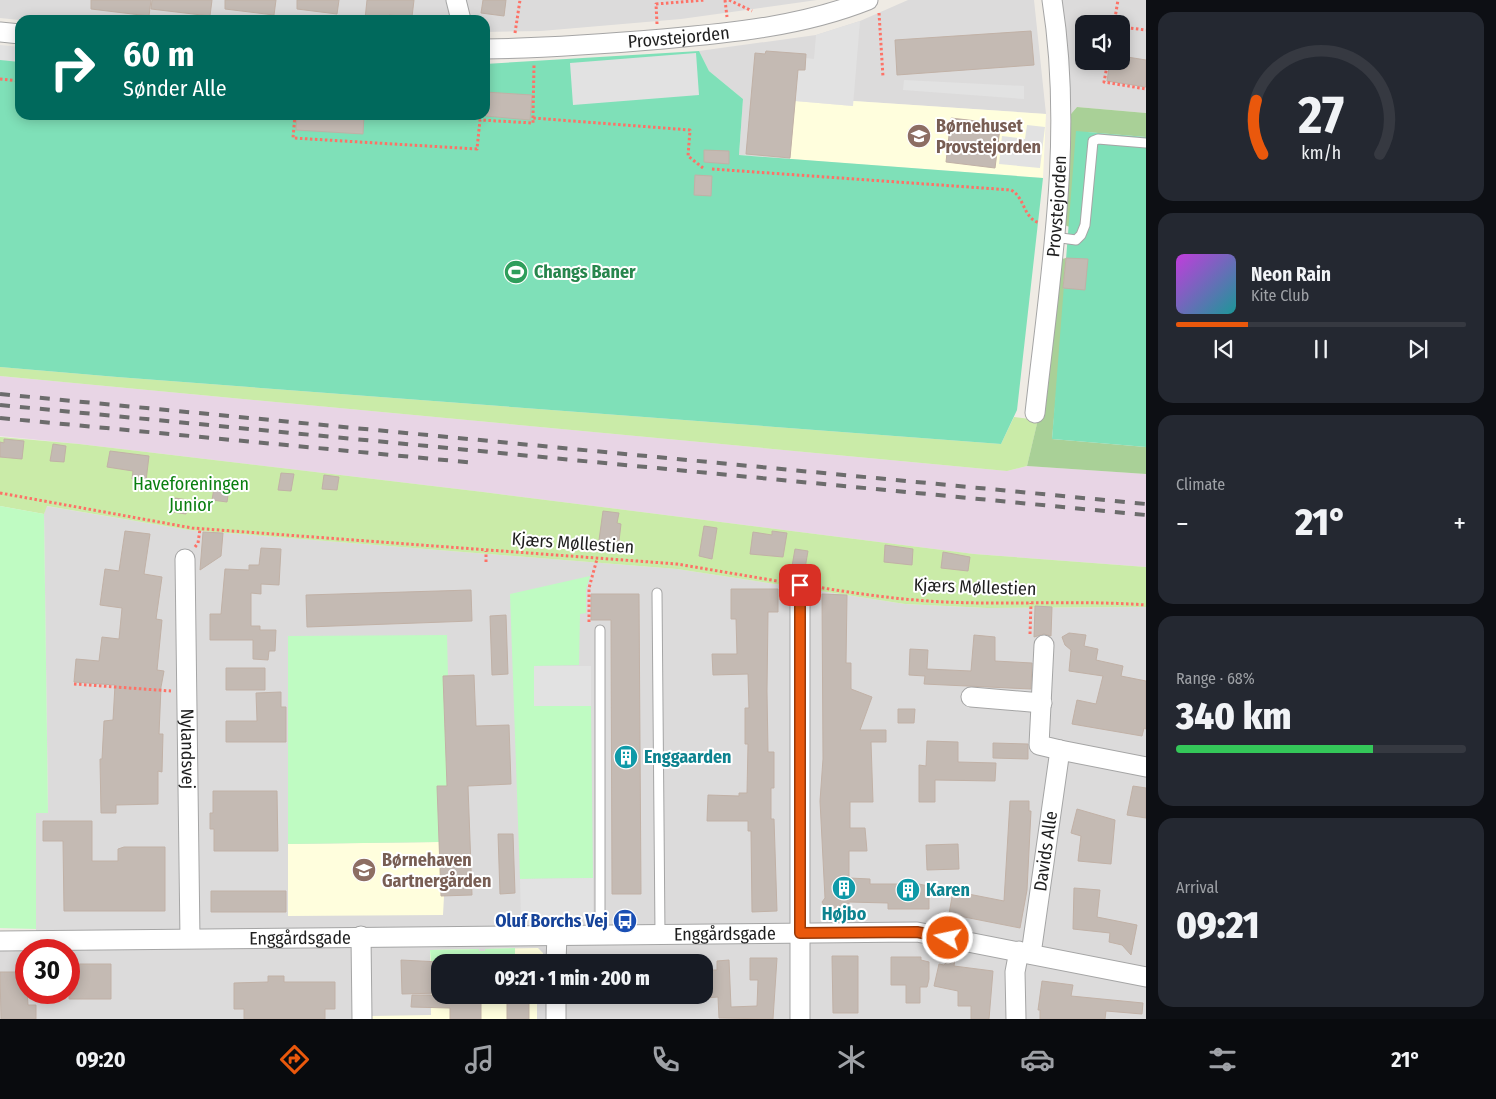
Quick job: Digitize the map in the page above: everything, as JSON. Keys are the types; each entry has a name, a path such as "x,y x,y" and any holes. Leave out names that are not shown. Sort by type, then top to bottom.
{"street":[{"path":"456,0 460,15"},
{"name":"Provstejorden","path":"1035,413 1055,231 1061,145 1059,78 1052,0"},
{"name":"Provstejorden","path":"490,49 535,48 718,34 766,27 873,5"},
{"path":"0,32 15,34"},
{"name":"Nylandsvej","path":"185,559 190,938"},
{"path":"800,585 800,1019"},
{"path":"1044,645 1039,744 1146,767"},
{"path":"971,697 1042,703"},
{"name":"Davids Alle","path":"1016,1019 1015,972 1025,953 1060,750"},
{"name":"Enggårdsgade","path":"0,941 917,932 1146,977"},
{"path":"556,954 557,935"},
{"path":"361,936 362,1019"},
{"path":"556,1004 556,1019"}],"lane":[{"path":"1055,231 1076,240 1081,235 1085,225 1093,141 1098,139 1146,143"},
{"path":"657,593 660,934"},
{"path":"600,630 600,935"}],"path":[{"path":"513,48 520,0"},
{"path":"658,39 656,4 705,0"},
{"path":"1116,15 1118,0"},
{"path":"873,5 883,77"},
{"path":"1130,27 1146,30"},
{"path":"295,120 293,138 477,149 480,120 533,123 535,48"},
{"path":"1106,70 1104,82 1146,89"},
{"path":"0,79 15,80"},
{"path":"533,118 690,130 688,156 703,168"},
{"path":"712,169 1011,190 1018,194 1028,214 1034,221 1055,231"},
{"name":"Kjærs Møllestien","path":"0,494 200,529 677,564 878,596 943,602 1109,602 1146,605"},
{"path":"198,543 200,529"},
{"path":"486,551 486,562"},
{"path":"597,559 589,593 590,625 600,630"},
{"path":"74,684 187,692"}],"shaded area":[{"path":"0,0 817,0 681,19 541,31 490,32 490,15 15,15 15,20 0,18"},
{"path":"908,0 1034,0 1046,114 854,101 795,101 790,159 739,155 743,99 709,71 699,51 816,35 860,21"},
{"path":"1060,0 1146,0 1146,113 1077,107 1071,114"},
{"path":"860,21 853,106 795,101 798,70 805,70 806,58 814,59 816,35"},
{"path":"0,45 15,46 15,62 0,60"},
{"path":"696,53 699,95 573,105 570,63"},
{"path":"904,80 1024,86 1024,99 903,90"},
{"name":"Børnehuset Provstejorden","path":"795,101 853,106 853,101 1046,114 1043,178 790,159"},
{"path":"1027,125 1045,127 1040,168 999,164 1002,136 1025,139"},
{"path":"0,376 1007,471 1027,466 1146,474 1146,567 974,554 483,492 0,436"},
{"path":"46,506 189,530 677,569 905,604 987,608 1146,607 1146,1019 0,1019 0,951 15,951 15,1004 80,1004 80,939 36,939 36,813 48,812 44,514"},
{"path":"534,666 591,666 591,706 534,706"},
{"name":"Børnehaven Gartnergården","path":"439,842 441,896 444,896 443,915 288,916 288,844"},
{"path":"593,878 593,919 521,920 520,879"},
{"path":"538,948 543,954 431,954 431,1004 537,1004 537,1019 371,1019 371,1016 431,1015 430,950 479,949 479,951 485,951 485,949"}],"green space":[{"name":"Changs Baner","path":"0,47 15,48 15,120 490,120 490,64 699,51 709,71 743,99 739,155 1043,178 1017,410 1001,444 0,367"},
{"path":"1077,107 1146,113 1146,137 1086,132 1077,230 1062,224 1071,114"},
{"path":"1076,131 1146,137 1146,447 1052,439"},
{"path":"1066,258 1063,288 1066,289 1052,439 1146,447 1146,474 1027,466 1040,411 1058,260"},
{"path":"0,367 1001,444 1014,417 1038,420 1027,466 1007,471 0,376"},
{"name":"Haveforeningen Junior","path":"0,437 79,444 483,492 974,554 1146,567 1146,607 987,608 905,604 677,569 189,530 47,506 44,514 0,506"},
{"path":"0,506 44,514 48,813 36,813 36,929 0,928"},
{"path":"590,576 586,589 586,613 580,614 579,665 534,666 534,705 591,706 593,878 520,879 510,594"},
{"path":"447,635 448,676 443,677 447,786 437,787 439,842 288,844 288,636"},
{"path":"515,948 515,954 431,954 431,963 430,950 479,949 479,951 485,951 485,949"}],"building":[{"path":"91,0 151,0 149,15 91,9"},
{"path":"152,0 212,0 210,15 151,9"},
{"path":"225,0 276,0 274,15 225,9"},
{"path":"297,0 339,0 337,14 297,9"},
{"path":"367,0 414,0 412,15 365,15"},
{"path":"483,0 506,0 504,16 481,13"},
{"path":"1031,31 1034,65 897,75 895,40"},
{"path":"766,51 806,54 805,70 798,70 790,158 746,154 755,53 765,54"},
{"path":"1130,57 1146,60 1146,87 1107,81 1109,70 1130,70"},
{"path":"490,92 532,95 530,120 490,116"},
{"path":"951,118 994,123 994,128 1000,128 995,168 946,162"},
{"path":"297,120 364,120 363,134 296,130"},
{"path":"704,150 729,151 729,164 704,162"},
{"path":"695,175 712,176 711,196 694,195"},
{"path":"1066,258 1088,259 1085,290 1063,288"},
{"path":"4,439 24,441 22,459 0,457 0,442 4,443"},
{"path":"53,444 66,446 64,462 50,461"},
{"path":"110,451 149,456 146,481 132,479 133,471 107,467"},
{"path":"281,473 294,474 291,491 278,490"},
{"path":"324,475 339,477 337,490 322,489"},
{"path":"214,488 229,489 227,502 212,500"},
{"path":"175,498 188,500 186,514 173,512"},
{"path":"603,511 619,513 617,523 621,524 619,541 599,540"},
{"path":"704,526 717,528 712,559 699,556"},
{"path":"125,531 150,534 144,574 162,577 156,619 162,620 157,670 164,671 161,687 159,734 163,734 162,772 158,771 158,804 116,805 116,813 101,813 100,759 102,759 104,721 113,720 115,685 74,682 76,659 99,661 102,637 119,639 122,608 100,605 105,569 119,571"},
{"path":"772,531 787,533 783,557 750,554 753,532 772,535"},
{"path":"203,532 223,533 221,556 200,570"},
{"path":"885,545 913,549 912,565 884,562"},
{"path":"261,548 281,549 279,585 261,584 261,594 251,593 251,626 260,626 260,630 276,630 275,651 269,651 268,660 253,659 253,640 210,640 210,614 221,614 225,569 249,570 249,565 259,565"},
{"path":"795,549 808,551 804,574 791,572"},
{"path":"943,552 970,557 968,571 941,568"},
{"path":"731,589 778,589 778,612 768,612 767,691 768,752 774,752 774,788 771,788 771,819 774,819 777,911 752,912 751,831 748,831 748,821 707,821 708,795 739,796 739,793 747,793 748,744 745,744 745,708 749,708 748,674 713,675 712,654 737,654 736,619 731,619"},
{"path":"471,590 472,621 307,627 306,595"},
{"name":"Enggaarden","path":"591,594 639,594 641,894 612,894 611,620 591,620"},
{"path":"822,594 847,595 846,663 851,663 851,689 872,697 860,730 886,730 886,742 871,742 873,802 850,802 850,828 865,828 867,851 849,851 849,878 870,879 870,884 903,884 903,881 929,886 929,909 888,909 888,903 849,902 849,909 826,909 822,902 825,898 820,801 823,759"},
{"path":"1035,606 1052,607 1051,636 1044,634 1034,637"},
{"path":"506,615 508,674 492,675 490,616"},
{"path":"1069,633 1086,635 1084,646 1098,649 1096,660 1123,666 1121,676 1146,681 1146,729 1144,728 1142,736 1072,724 1077,700 1096,704 1103,676 1069,671 1071,650 1065,645 1062,637"},
{"path":"974,635 995,637 995,661 1032,663 1031,689 924,684 925,676 909,675 910,649 928,650 927,669 971,671"},
{"path":"226,668 265,668 265,690 226,690"},
{"path":"474,675 476,726 509,725 511,784 468,786 472,895 441,896 437,786 447,786 443,676"},
{"path":"281,692 281,707 286,707 286,742 226,742 226,721 257,721 256,693"},
{"path":"898,709 915,709 914,723 898,723"},
{"path":"927,741 958,742 958,762 996,763 995,781 935,780 935,802 919,802 919,765 926,766"},
{"path":"993,743 1028,744 1028,759 993,758"},
{"path":"1133,786 1146,788 1146,818 1127,815"},
{"path":"213,791 277,791 278,851 214,851 214,829 210,829 210,813 213,813"},
{"path":"1010,801 1029,801 1029,811 1031,811 1027,890 1020,928 949,914 953,891 1004,901"},
{"path":"1077,809 1115,820 1111,864 1078,861 1081,836 1071,833"},
{"path":"43,821 92,821 92,861 118,861 118,849 124,847 165,847 165,911 64,911 63,841 43,841"},
{"path":"498,834 513,834 515,893 500,894"},
{"path":"958,844 959,869 927,870 926,845"},
{"path":"1074,888 1100,890 1097,917 1137,925 1131,955 1122,945 1109,942 1110,933 1073,929"},
{"path":"211,891 286,891 286,912 211,912"},
{"path":"956,951 954,966 993,971 989,1019 971,1019 971,1006 958,1006 958,991 934,986 939,964 944,965"},
{"path":"832,956 858,956 858,1013 833,1013"},
{"path":"891,957 921,957 921,960 929,962 929,979 927,987 920,987 920,1003 906,1003 906,985 891,985"},
{"path":"750,958 777,958 773,1019 719,1018 718,997 713,997 713,970 717,970 717,961 729,960 731,1007 757,1006 758,980 750,980"},
{"path":"401,960 431,962 431,993 402,994"},
{"path":"80,964 111,964 111,999 80,999"},
{"path":"0,972 15,972 15,1004 36,1005 36,1019 1,1019"},
{"path":"268,976 284,976 284,982 335,982 335,1009 325,1009 325,1019 244,1019 244,1009 234,1009 234,983 268,982"},
{"path":"1042,981 1073,985 1071,996 1143,1003 1142,1014 1106,1011 1105,1019 1040,1019 1040,1010 1038,1010"},
{"path":"412,995 431,995 431,1004 481,1004 481,1019 450,1019 450,1008 411,1007"},
{"path":"507,1004 529,1004 529,1019 507,1019"}],"railway":[{"path":"0,394 1146,504"},
{"path":"0,405 1146,515"},
{"path":"0,418 476,463"}],"place":[{"name":"Børnehuset Provstejorden","path":"919,136"},
{"name":"Changs Baner","path":"516,272"},
{"name":"Enggaarden","path":"626,757"},
{"name":"Børnehaven Gartnergården","path":"364,870"},
{"name":"Højbo","path":"844,888"},
{"name":"Karen","path":"908,890"},
{"name":"Oluf Borchs Vej","path":"625,921"}],"route":[{"path":"800,585 800,933 917,932 948,938"}]}
